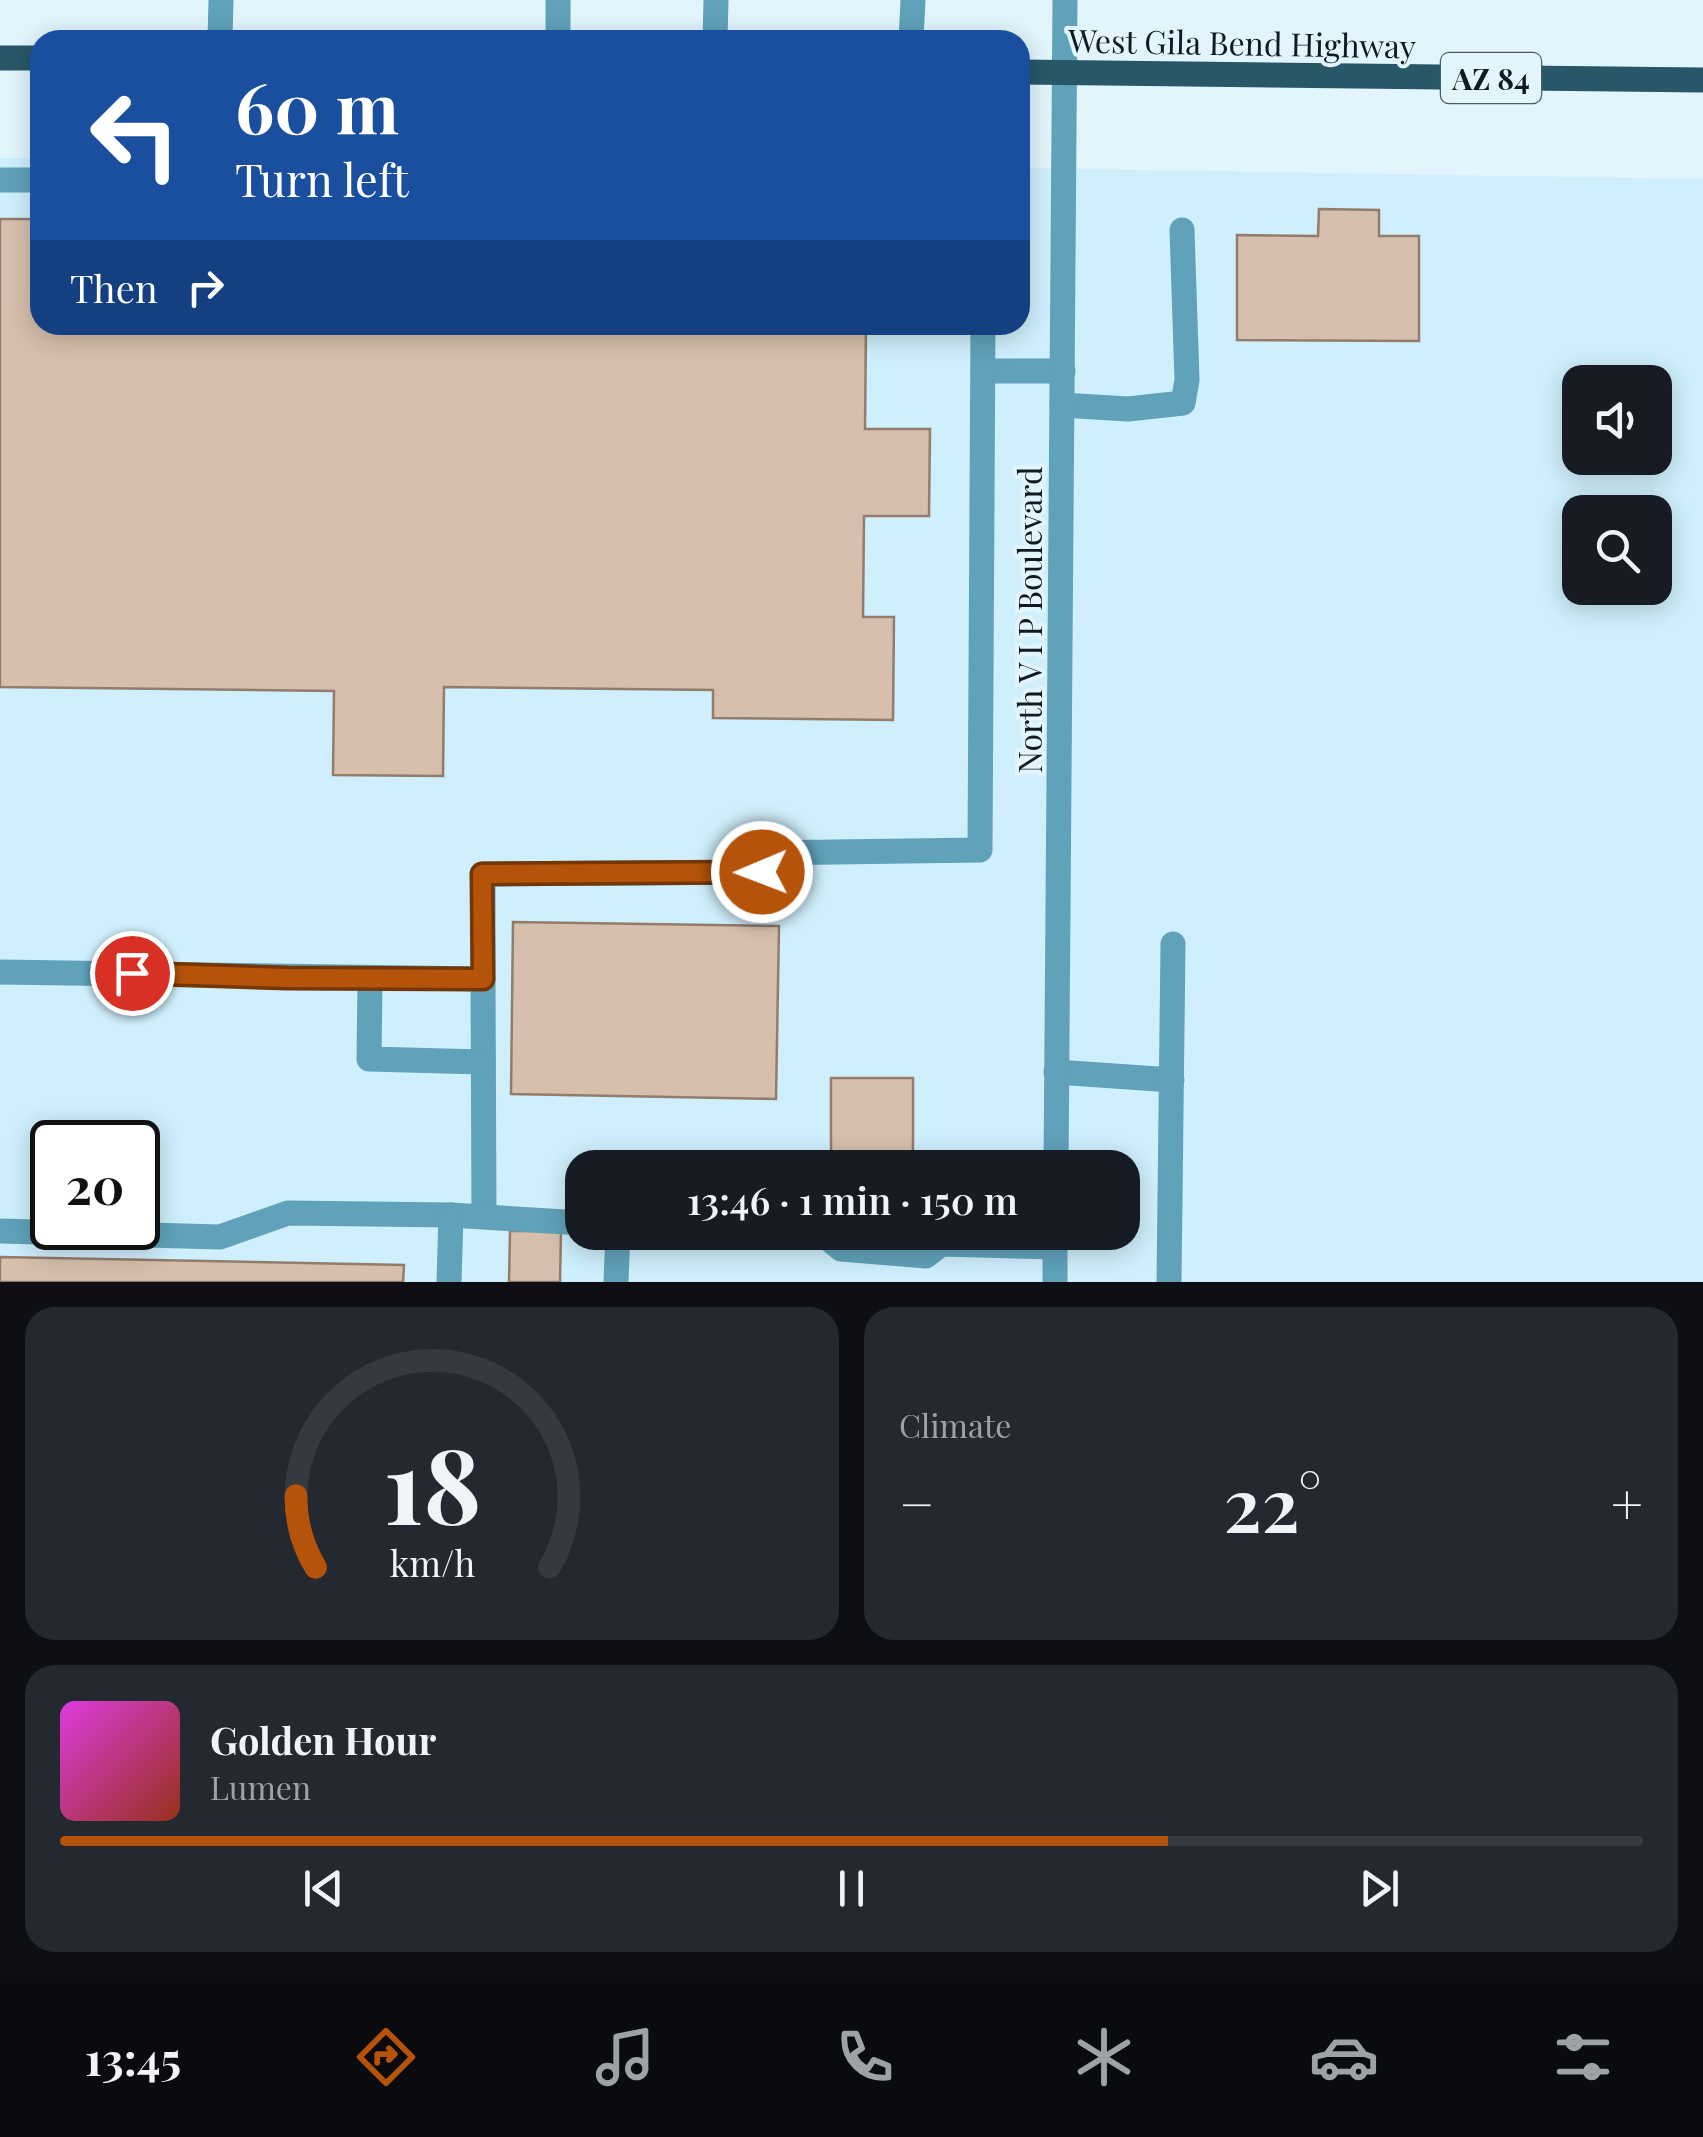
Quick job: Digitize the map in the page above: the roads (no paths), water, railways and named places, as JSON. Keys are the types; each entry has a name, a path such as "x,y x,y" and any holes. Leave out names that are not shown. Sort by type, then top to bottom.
{"main road":[{"path":"0,58 30,58"},
{"name":"West Gila Bend Highway","path":"1030,72 1703,80"}],"street":[{"path":"220,30 221,0"},
{"path":"558,0 558,30"},
{"path":"715,30 716,0"},
{"path":"912,30 913,0"},
{"name":"North V I P Boulevard","path":"1056,1150 1065,0"},
{"path":"0,180 30,180"},
{"path":"1062,404 1128,410 1183,404 1187,380 1182,230"},
{"path":"484,1216 482,874 762,872 762,853 980,850 983,335"},
{"path":"983,371 1063,371"},
{"path":"1169,1282 1173,944"},
{"path":"0,972 483,979"},
{"path":"370,980 368,1059 483,1062"},
{"path":"1056,1072 1172,1080"},
{"path":"0,1231 220,1236 288,1213 451,1214 565,1221"},
{"path":"448,1282 451,1214"},
{"path":"616,1282 617,1250"},
{"path":"862,1250 926,1256 930,1250"},
{"path":"1054,1282 1055,1250"}]}
